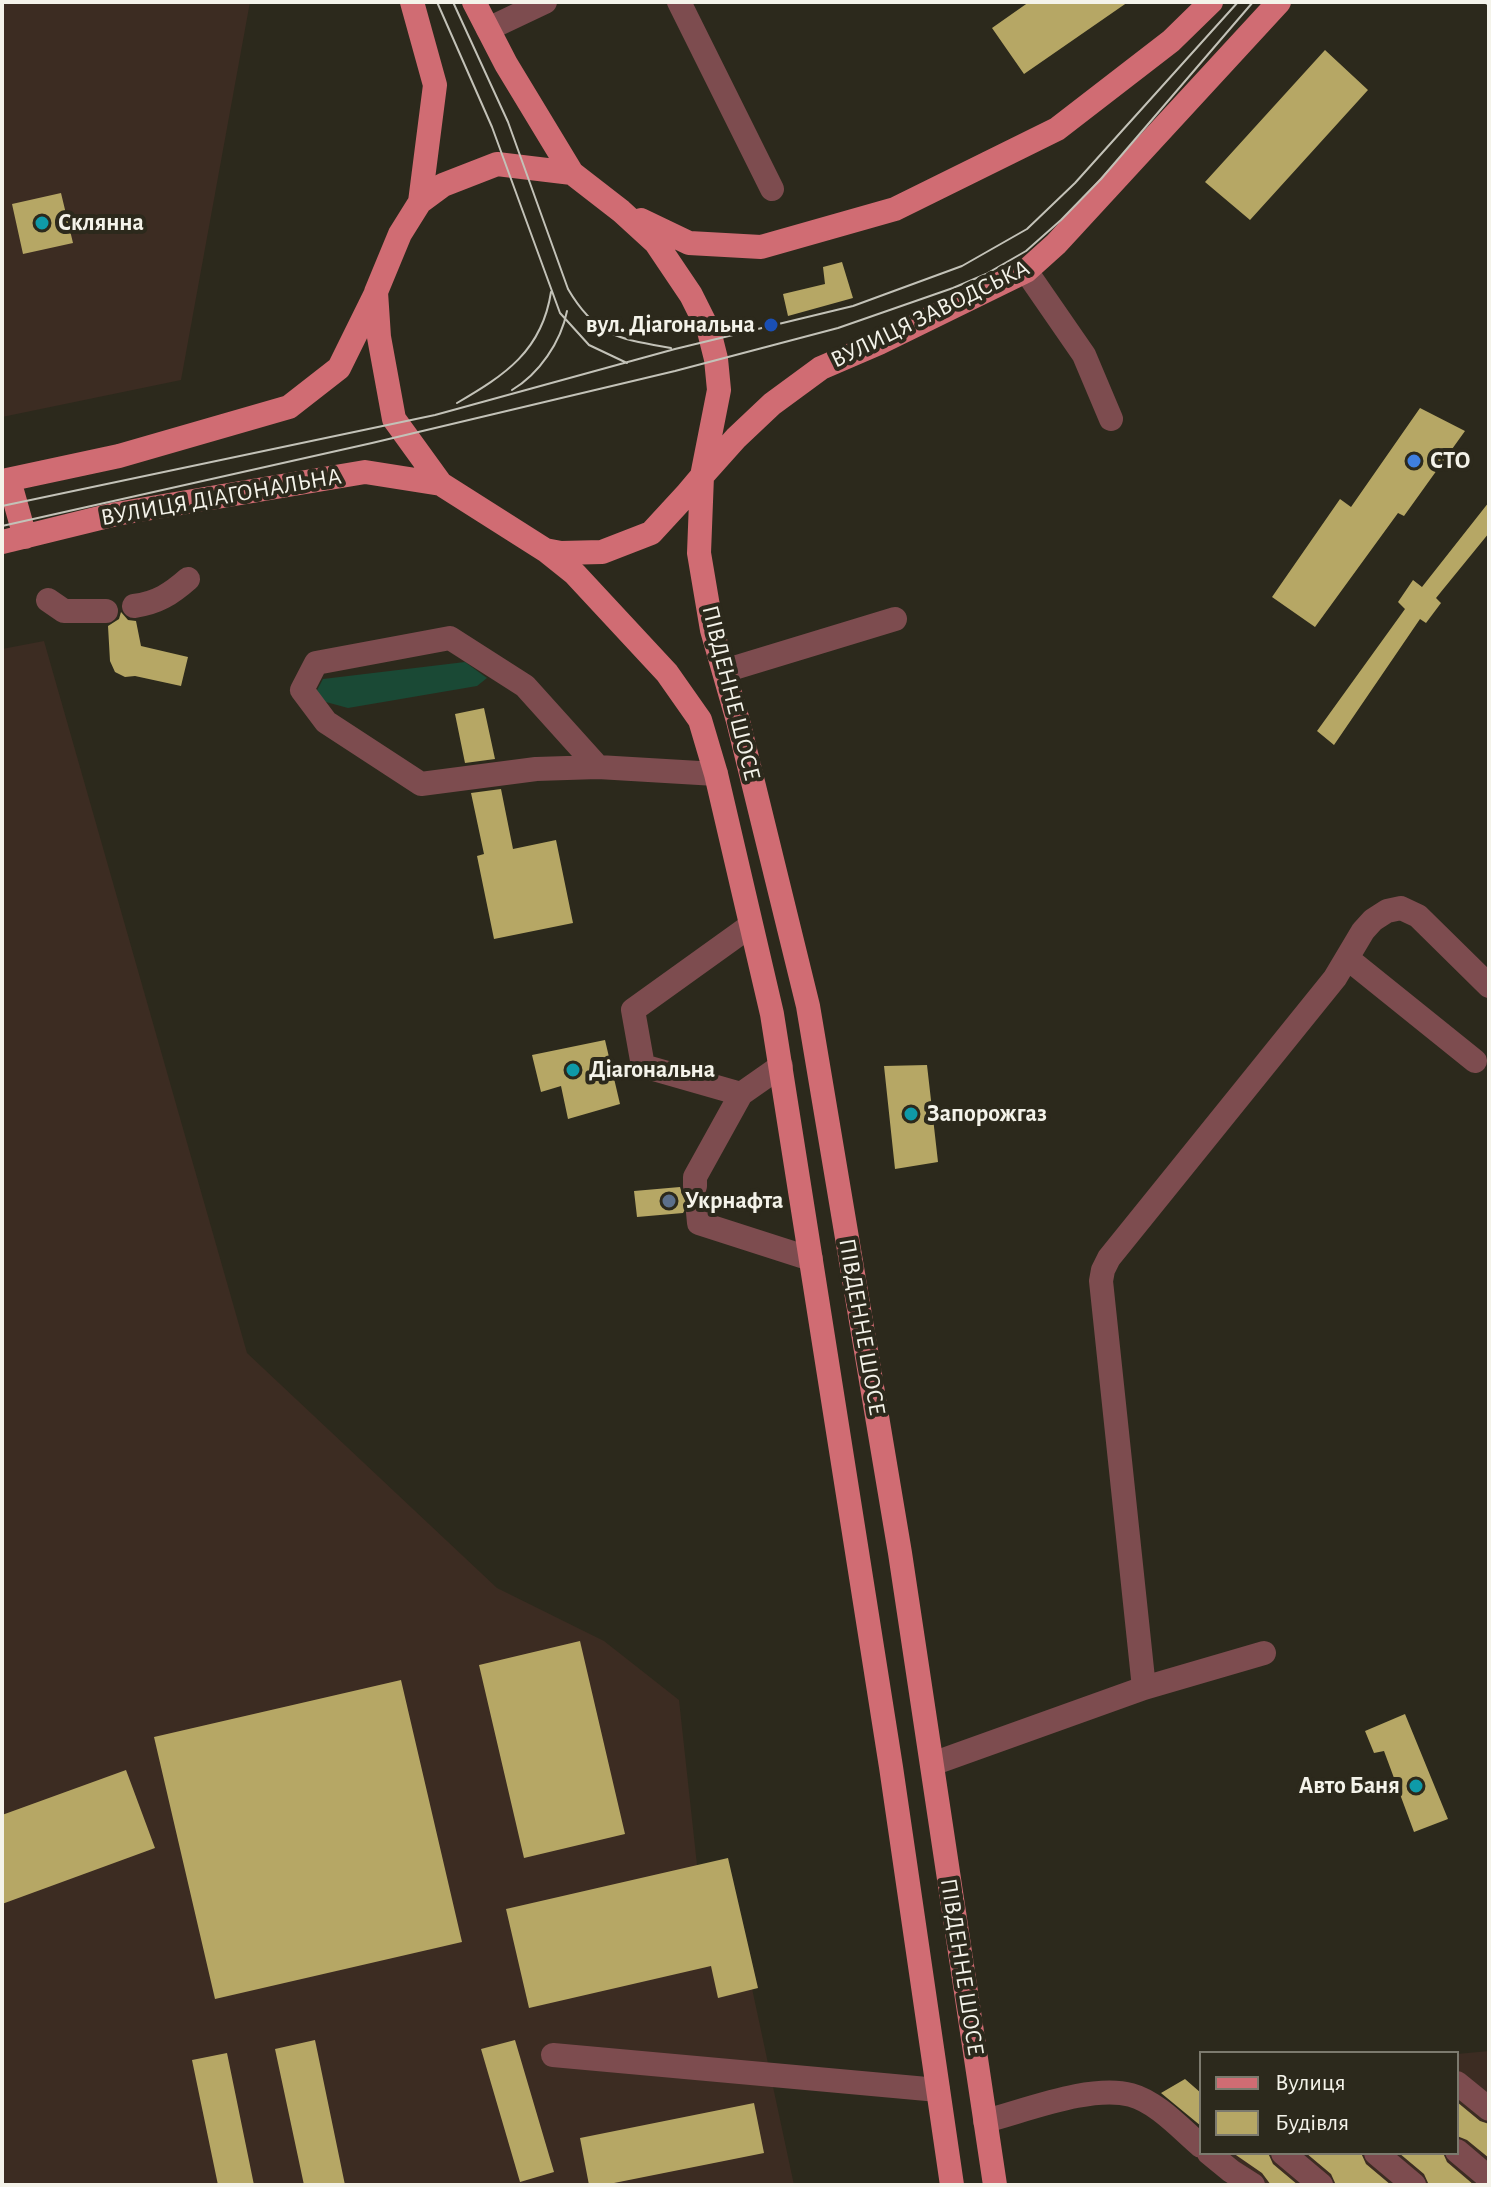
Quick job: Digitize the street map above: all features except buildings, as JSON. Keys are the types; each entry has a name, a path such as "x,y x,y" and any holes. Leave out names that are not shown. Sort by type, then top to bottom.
{"main road":[{"path":"412,2 435,85 420,202"},
{"path":"474,2 506,64 572,173 621,211 689,243 761,247 895,209 1057,129 1171,41 1211,2"},
{"name":"ВУЛИЦЯ ЗАВОДСЬКА","path":"545,550 561,553 602,552 651,533 736,438 772,404 821,368 1026,271 1056,244 1279,2"},
{"path":"13,539 6,481 119,456 289,407 339,368 400,234 420,202 443,185 497,164 572,173"},
{"name":"ПІВДЕННЕ ШОСЕ","path":"621,211 656,243 691,295 709,331 716,359 719,390 702,476 699,553 712,630 808,1006 900,1553 995,2185"},
{"path":"376,292 382,361 394,419 441,484"},
{"name":"ВУЛИЦЯ ДІАГОНАЛЬНА","path":"13,539 116,514 365,472 441,484"},
{"name":"ПІВДЕННЕ ШОСЕ","path":"441,484 545,550 575,574 667,673 700,720 716,774 772,1014 781,1066 952,2185"},
{"path":"858,1556 900,1553"},
{"path":"936,2080 976,2059"}],"lane":[{"path":"488,29 545,2"},
{"path":"679,2 772,189"},
{"path":"1026,271 1084,355 1111,419"},
{"path":"134,606 168,596 188,579"},
{"path":"48,600 64,611 106,611"},
{"path":"724,671 895,619"},
{"path":"598,767 525,686 450,638 316,663 302,690 326,722 421,784 536,769 598,767 716,774"},
{"path":"1144,1688 1101,1281 1103,1270 1109,1258 1335,978 1373,920 1387,911 1401,908 1418,916 1489,986"},
{"path":"741,1094 643,1066 633,1010 750,926"},
{"path":"1347,958 1475,1061"},
{"path":"695,1186 695,1177 741,1094 781,1066"},
{"path":"698,1212 699,1223 811,1259"},
{"path":"932,1764 1144,1688 1264,1653"},
{"path":"553,2055 936,2080"},
{"path":"1459,2085 1489,2109"},
{"path":"985,2121 1079,2096 1108,2093 1131,2095 1161,2112 1199,2144"},
{"path":"1459,2153 1489,2178"},
{"path":"1211,2155 1253,2185"},
{"path":"1285,2155 1321,2185"},
{"path":"1378,2155 1414,2185"}],"shaded area":[{"path":"2,2 250,2 181,380 2,417"},
{"path":"44,641 247,1353 497,1588 604,1641 679,1700 698,1874 728,1876 794,2185 2,2185 2,649"},
{"path":"1489,2051 1489,2185 1261,2185 1225,2155 1459,2155 1459,2054"}],"green space":[{"path":"465,662 487,678 477,686 348,708 326,702 316,692 323,679"}],"tram line":[{"path":"437,2 492,127 560,313 589,345 627,363"},
{"path":"453,2 508,122 568,289 578,305 599,326 611,333 637,342 671,348"},
{"path":"2,506 435,415 675,349 853,306 962,266 1027,229 1075,183 1238,2"},
{"path":"2,526 675,371 838,328 953,288 986,274 1026,251 1061,220 1101,179 1253,2"},
{"path":"457,403 491,382 519,359 539,330 551,292"},
{"path":"512,390 531,375 547,356 560,334 567,311"}],"place":[{"name":"Склянна","path":"42,223"},
{"name":"вул. Діагональна","path":"771,325"},
{"name":"СТО","path":"1414,461"},
{"name":"Діагональна","path":"573,1070"},
{"name":"Запорожгаз","path":"911,1114"},
{"name":"Укрнафта","path":"669,1201"},
{"name":"Авто Баня","path":"1416,1786"}]}
